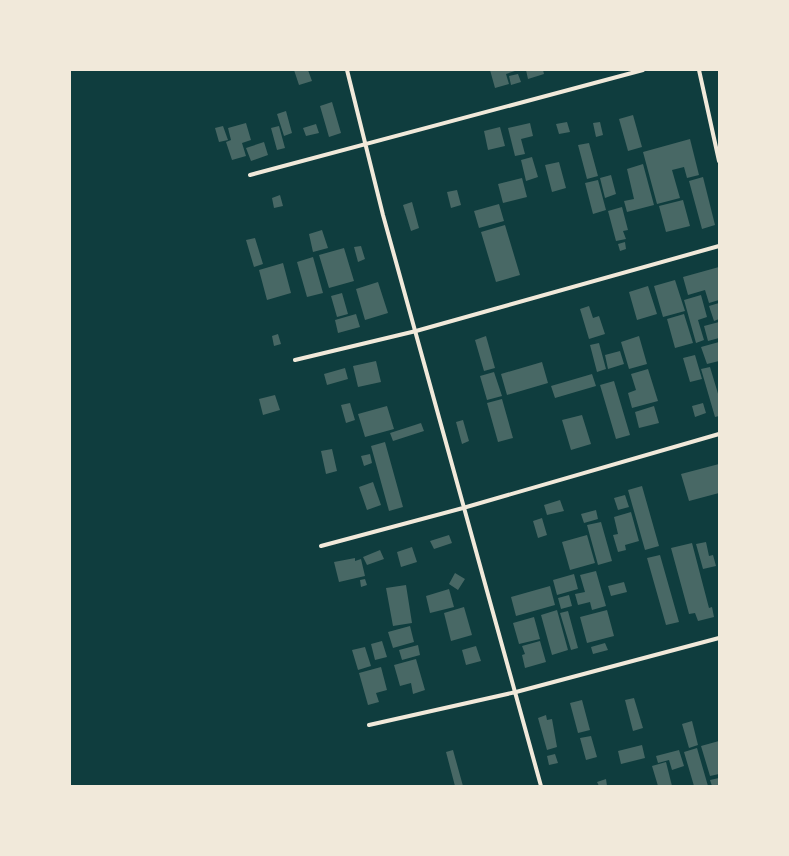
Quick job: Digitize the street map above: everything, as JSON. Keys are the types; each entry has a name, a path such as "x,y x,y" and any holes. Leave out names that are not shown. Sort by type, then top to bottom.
{"street":[{"path":"347,70 383,215 541,786"},
{"path":"250,175 643,70"},
{"path":"699,70 719,161"},
{"path":"295,360 416,331 719,246"},
{"path":"321,546 463,508 719,434"},
{"path":"369,725 516,692 719,638"}],"building":[{"path":"294,70 308,70 312,81 299,85"},
{"path":"490,70 518,70 506,74 509,84 495,88"},
{"path":"526,70 543,70 544,74 528,79"},
{"path":"518,74 521,82 511,85 509,76"},
{"path":"332,102 341,133 329,137 320,106"},
{"path":"286,111 292,133 284,136 277,114"},
{"path":"633,115 642,147 628,151 619,119"},
{"path":"567,122 570,132 559,134 556,124"},
{"path":"600,122 603,135 596,137 593,123"},
{"path":"246,123 251,140 242,143 246,156 232,160 226,142 231,140 228,128"},
{"path":"530,123 533,136 521,139 525,154 515,156 508,128"},
{"path":"316,124 319,133 306,136 303,128"},
{"path":"223,126 228,140 219,142 215,128"},
{"path":"279,126 285,148 277,150 271,128"},
{"path":"500,127 505,146 488,150 484,131"},
{"path":"690,139 699,175 687,178 684,167 672,170 680,198 657,204 643,152"},
{"path":"264,142 268,155 251,161 246,148"},
{"path":"589,143 598,176 587,179 578,145"},
{"path":"532,157 538,177 526,181 521,160"},
{"path":"559,162 566,188 552,192 545,165"},
{"path":"643,164 654,205 627,212 624,201 634,199 627,169"},
{"path":"611,175 616,194 605,198 600,178"},
{"path":"703,177 715,225 702,229 689,181"},
{"path":"522,178 527,197 503,203 498,184"},
{"path":"598,180 606,210 593,214 585,183"},
{"path":"457,190 461,205 451,208 447,192"},
{"path":"280,195 283,206 274,208 272,198"},
{"path":"683,200 690,226 666,232 659,206"},
{"path":"412,202 419,228 411,231 403,205"},
{"path":"499,204 504,221 479,228 474,211"},
{"path":"622,207 628,230 623,231 626,239 616,241 608,211"},
{"path":"505,225 520,275 496,282 481,232"},
{"path":"322,230 328,248 313,252 309,234"},
{"path":"255,238 263,264 254,267 246,240"},
{"path":"625,242 626,249 620,251 618,244"},
{"path":"361,246 365,259 358,262 354,247"},
{"path":"344,248 354,281 329,288 319,255"},
{"path":"313,257 323,293 307,297 297,262"},
{"path":"283,263 291,293 267,300 259,270"},
{"path":"719,267 719,300 709,303 705,290 688,295 683,277"},
{"path":"675,280 685,311 663,317 654,286"},
{"path":"378,282 388,313 365,320 356,289"},
{"path":"648,286 657,314 637,320 629,292"},
{"path":"342,293 348,314 337,317 331,296"},
{"path":"701,295 707,317 698,320 704,340 696,343 684,300"},
{"path":"719,303 719,319 714,321 709,306"},
{"path":"589,306 593,318 599,316 605,334 589,339 580,309"},
{"path":"356,314 360,327 338,333 335,320"},
{"path":"684,314 693,343 675,348 667,319"},
{"path":"719,322 719,338 708,341 704,326"},
{"path":"278,334 281,344 274,346 272,336"},
{"path":"486,336 495,368 484,371 475,340"},
{"path":"639,336 647,364 629,369 621,342"},
{"path":"719,342 719,361 707,364 701,347"},
{"path":"599,343 606,369 597,372 590,345"},
{"path":"620,351 624,364 608,369 605,355"},
{"path":"695,355 702,379 690,382 683,358"},
{"path":"376,361 381,382 358,387 353,366"},
{"path":"542,362 548,383 507,395 501,374"},
{"path":"710,367 719,397 719,416 715,417 701,369"},
{"path":"345,368 348,379 327,385 324,374"},
{"path":"648,369 658,401 632,408 628,393 636,390 631,374"},
{"path":"494,372 502,396 487,400 480,376"},
{"path":"592,374 596,386 555,398 551,386"},
{"path":"614,381 630,435 616,439 600,385"},
{"path":"275,395 280,410 263,415 259,399"},
{"path":"502,399 513,438 498,442 487,403"},
{"path":"350,403 355,420 346,423 341,405"},
{"path":"703,403 706,413 695,417 692,406"},
{"path":"387,406 394,429 365,437 358,414"},
{"path":"654,406 659,423 639,428 635,412"},
{"path":"582,415 591,444 571,450 562,420"},
{"path":"463,420 469,441 462,444 456,422"},
{"path":"421,423 424,431 393,441 390,433"},
{"path":"385,442 403,507 389,511 371,446"},
{"path":"332,449 337,471 326,474 321,451"},
{"path":"370,454 372,463 364,466 361,456"},
{"path":"719,464 719,493 689,501 681,474"},
{"path":"373,482 381,505 367,510 359,487"},
{"path":"642,486 659,546 645,550 628,490"},
{"path":"625,495 629,507 618,510 614,498"},
{"path":"560,500 564,511 547,515 544,505"},
{"path":"596,510 598,519 584,523 581,514"},
{"path":"631,512 639,541 625,545 626,550 618,552 613,535 618,534 614,517"},
{"path":"542,518 547,535 538,538 533,521"},
{"path":"601,522 612,561 598,565 587,525"},
{"path":"449,535 452,543 434,549 430,541"},
{"path":"587,535 595,563 570,570 562,542"},
{"path":"706,542 709,556 713,555 716,566 703,569 696,544"},
{"path":"692,543 709,608 712,607 714,617 698,621 695,613 689,614 671,548"},
{"path":"412,547 417,562 401,567 397,552"},
{"path":"380,550 384,559 367,565 363,557"},
{"path":"660,555 679,622 666,625 647,558"},
{"path":"355,558 355,561 361,559 365,576 339,582 334,562"},
{"path":"596,571 606,606 592,610 590,602 578,605 575,594 585,592 580,575"},
{"path":"455,573 465,579 458,590 449,584"},
{"path":"574,574 578,589 557,595 553,580"},
{"path":"365,579 367,585 361,587 360,580"},
{"path":"624,582 627,592 611,596 608,586"},
{"path":"406,585 412,623 393,626 386,588"},
{"path":"550,586 555,605 516,616 511,597"},
{"path":"449,589 454,607 430,613 426,596"},
{"path":"569,595 572,606 561,609 558,598"},
{"path":"464,607 472,635 451,641 444,613"},
{"path":"557,610 568,650 552,655 541,615"},
{"path":"607,610 614,636 587,643 580,617"},
{"path":"568,611 578,648 571,650 560,613"},
{"path":"534,617 540,639 519,644 513,623"},
{"path":"410,626 414,642 393,648 388,632"},
{"path":"382,641 387,657 375,660 371,644"},
{"path":"540,641 546,662 525,668 522,655 525,654 522,646"},
{"path":"605,643 608,650 593,654 591,647"},
{"path":"418,645 420,655 402,660 399,650"},
{"path":"476,646 481,661 466,665 462,650"},
{"path":"365,647 371,666 358,670 352,650"},
{"path":"416,659 425,690 413,694 411,683 400,686 394,665"},
{"path":"381,667 387,690 376,693 379,702 368,705 359,673"},
{"path":"634,698 643,728 633,731 625,700"},
{"path":"582,700 590,730 578,733 570,703"},
{"path":"546,715 547,720 552,719 557,747 547,750 538,718"},
{"path":"692,721 698,745 689,748 682,724"},
{"path":"591,736 597,757 586,760 580,738"},
{"path":"719,741 719,774 710,776 701,746"},
{"path":"642,745 645,758 621,764 618,751"},
{"path":"697,748 708,786 694,786 684,752"},
{"path":"453,750 463,786 455,786 446,752"},
{"path":"679,750 684,766 672,770 669,760 658,763 656,756"},
{"path":"555,754 558,763 549,765 547,756"},
{"path":"666,762 672,786 658,786 652,766"},
{"path":"719,778 719,786 712,786 710,780"},
{"path":"606,779 607,786 599,786 597,782"}]}
